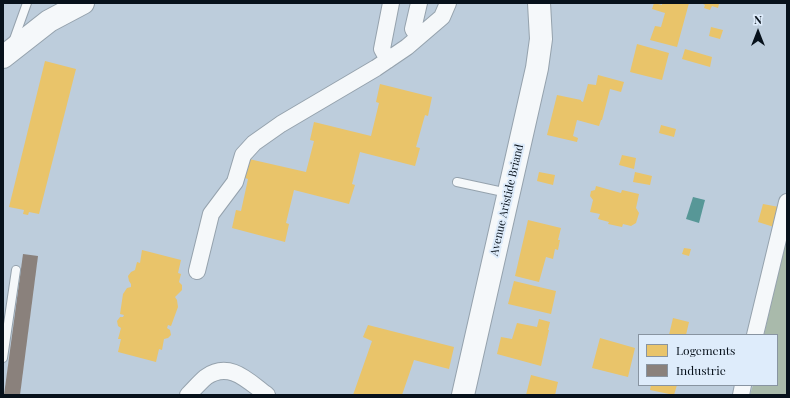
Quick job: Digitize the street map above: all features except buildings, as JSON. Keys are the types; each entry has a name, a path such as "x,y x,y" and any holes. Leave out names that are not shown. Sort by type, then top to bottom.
{"main road":[{"path":"6,55 49,21 83,3"},
{"name":"Avenue Aristide Briand","path":"463,395 537,68 541,39 539,3"}],"street":[{"path":"388,60 382,49 391,3"},
{"path":"418,37 413,29 419,3"},
{"path":"197,271 212,214 235,182 243,155 254,143 281,124 388,60 442,17 448,3"},
{"path":"755,334 787,202"},
{"path":"188,395 206,378 216,372 226,370 238,374 267,395"}],"lane":[{"path":"6,55 27,3"},
{"path":"457,182 509,193"},
{"path":"3,358 16,270"}],"shaded area":[{"path":"693,197 705,200 699,223 686,219"},
{"path":"787,237 787,395 750,395 753,386 778,386 778,334 764,334"}]}
